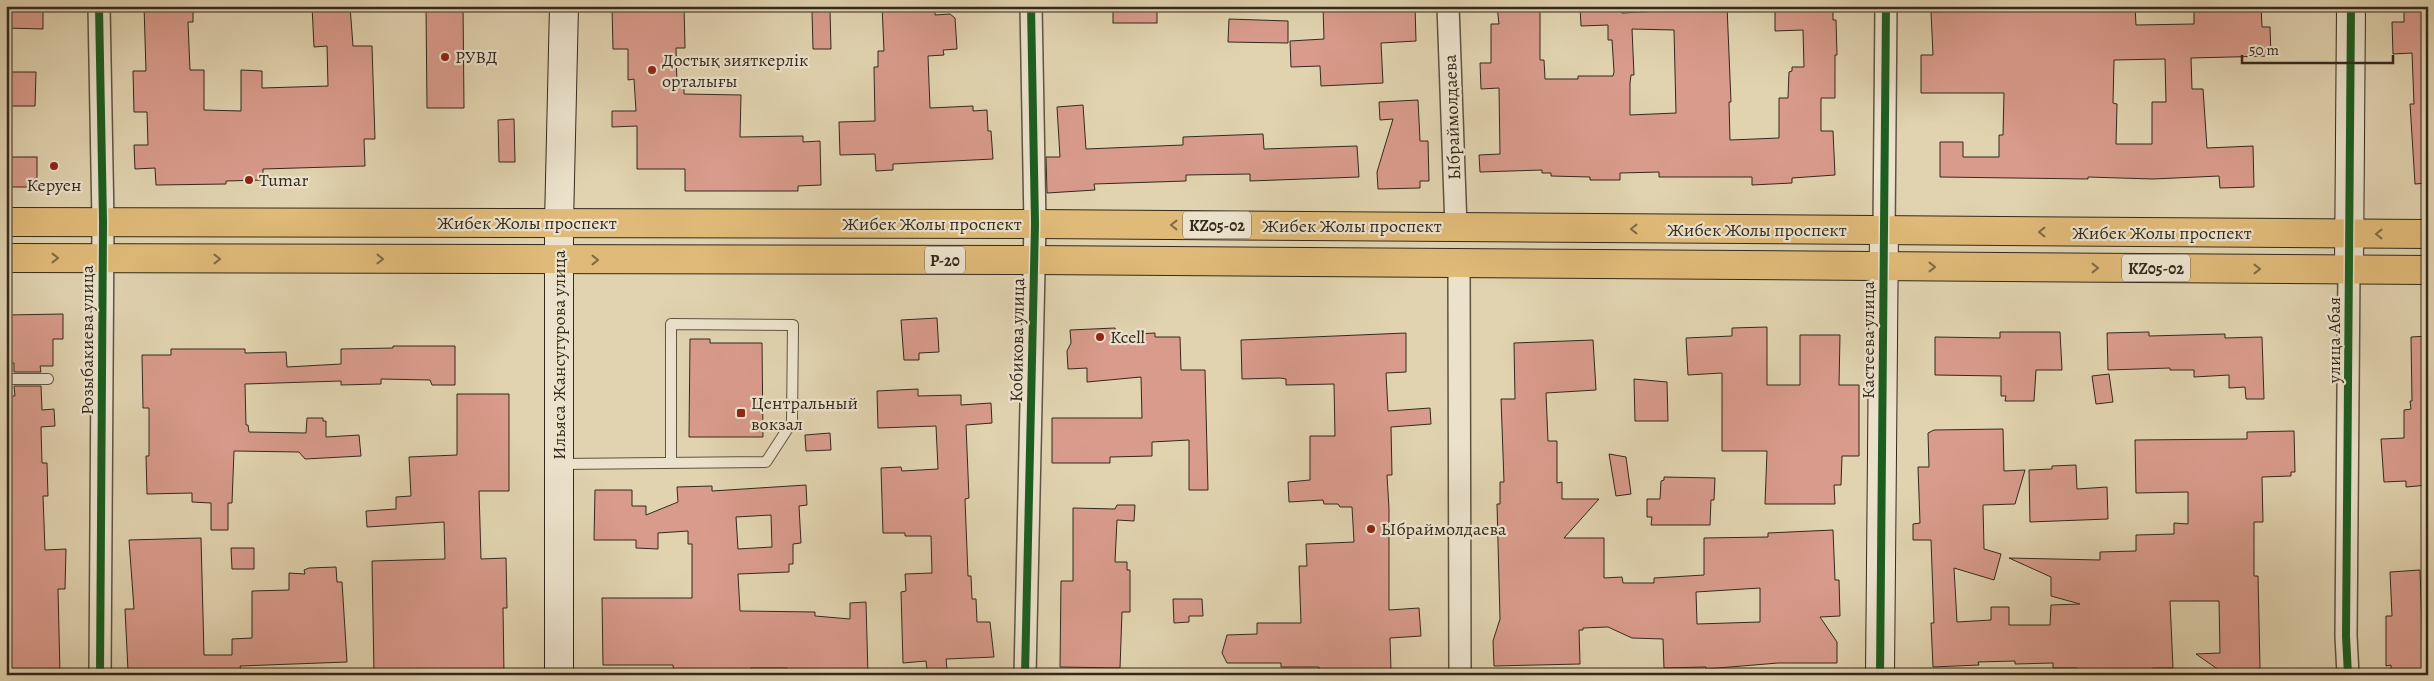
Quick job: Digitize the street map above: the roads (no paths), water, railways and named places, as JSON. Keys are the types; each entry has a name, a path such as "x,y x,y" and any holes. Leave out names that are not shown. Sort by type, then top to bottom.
{"highway":[{"name":"Жибек Жолы проспект","path":"6,222 1036,224 2428,234"},
{"name":"Жибек Жолы проспект","path":"6,258 1034,260 2428,270"}],"street":[{"name":"Розыбакиева улица","path":"99,6 103,222 100,675"},
{"name":"Ильяса Жансугурова улица","path":"559,675 559,223 564,6"},
{"name":"Кобикова улица","path":"1025,675 1036,224 1031,6"},
{"name":"Ыбраймолдаева","path":"1448,6 1456,227"},
{"name":"Кастеева улица","path":"1880,675 1886,6"},
{"name":"улица Абая","path":"2348,675 2346,636 2351,6"},
{"path":"1459,264 1460,675"}],"lane":[{"path":"559,464 671,463 766,462 792,422 793,325 672,324 671,463"},
{"path":"6,379 48,379"}],"place":[{"name":"РУВД","path":"445,57"},
{"name":"Достық зияткерлік орталығы","path":"652,70"},
{"name":"Керуен","path":"54,166"},
{"name":"Tumar","path":"249,180"},
{"name":"Kcell","path":"1100,337"},
{"name":"Центральный вокзал","path":"741,413"},
{"name":"Ыбраймолдаева","path":"1371,529"}]}
